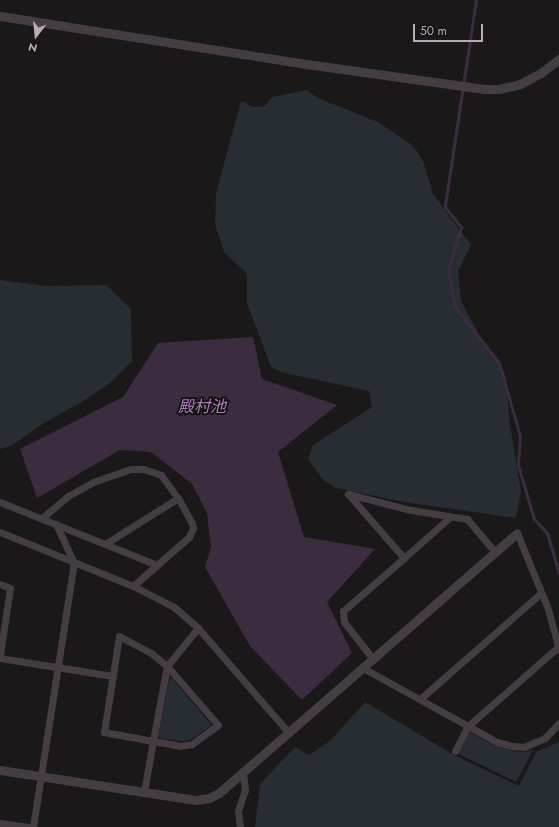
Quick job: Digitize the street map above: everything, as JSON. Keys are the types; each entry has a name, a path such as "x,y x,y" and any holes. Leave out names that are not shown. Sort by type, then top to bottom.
{"street":[{"path":"0,16 314,65 484,89 499,89 520,84 546,71 559,59"},
{"path":"42,518 74,493 93,482 131,469 143,469 161,475 178,498 192,523 192,533 133,586"},
{"path":"404,558 348,494 450,517 467,519 495,552"},
{"path":"105,544 178,498"},
{"path":"0,502 157,565"},
{"path":"373,659 344,622 343,611 450,517"},
{"path":"33,827 74,563 56,524"},
{"path":"0,532 133,586 174,607 198,628 288,732"},
{"path":"0,770 196,800 209,798 219,793 517,533 547,606 559,648 468,726 454,751"},
{"path":"0,584 10,588 0,655"},
{"path":"420,699 541,593"},
{"path":"144,792 168,666 198,628"},
{"path":"119,636 151,653 168,666 218,725 192,744 180,746 104,732 114,676 119,636"},
{"path":"0,658 114,676"},
{"path":"363,668 497,742 512,746 524,747 545,738 559,723"},
{"path":"240,827 238,811 245,790 243,771"},
{"path":"0,822 29,827"}],"shaded area":[{"path":"307,90 318,98 378,122 409,143 417,151 424,164 433,194 471,245 458,271 461,301 483,342 505,373 510,424 521,492 516,518 404,502 336,488 323,480 308,459 313,445 372,407 369,391 284,373 271,367 247,303 247,274 224,252 215,224 216,193 241,101 253,107 265,106 272,97"},
{"path":"0,280 46,286 106,285 131,309 132,361 110,383 80,403 44,423 11,446 0,449"},
{"path":"171,677 211,726 190,740 183,741 161,739 158,736 169,680"},
{"path":"365,702 454,755 519,786 536,752 559,742 559,827 255,827 260,784 295,747 309,755 330,741"},
{"path":"471,733 496,746 513,751 524,752 533,750 516,782 457,753 468,734"}],"water":[{"name":"殿村池","path":"253,337 262,379 337,405 278,452 304,537 375,549 327,602 352,653 302,700 250,646 205,567 211,547 207,513 192,484 151,452 120,450 37,498 20,449 123,397 158,343"}],"waterway":[{"path":"476,0 445,204 445,207 461,227 448,269 455,307 499,363 520,436 518,465 534,519 547,533 559,573"}]}
